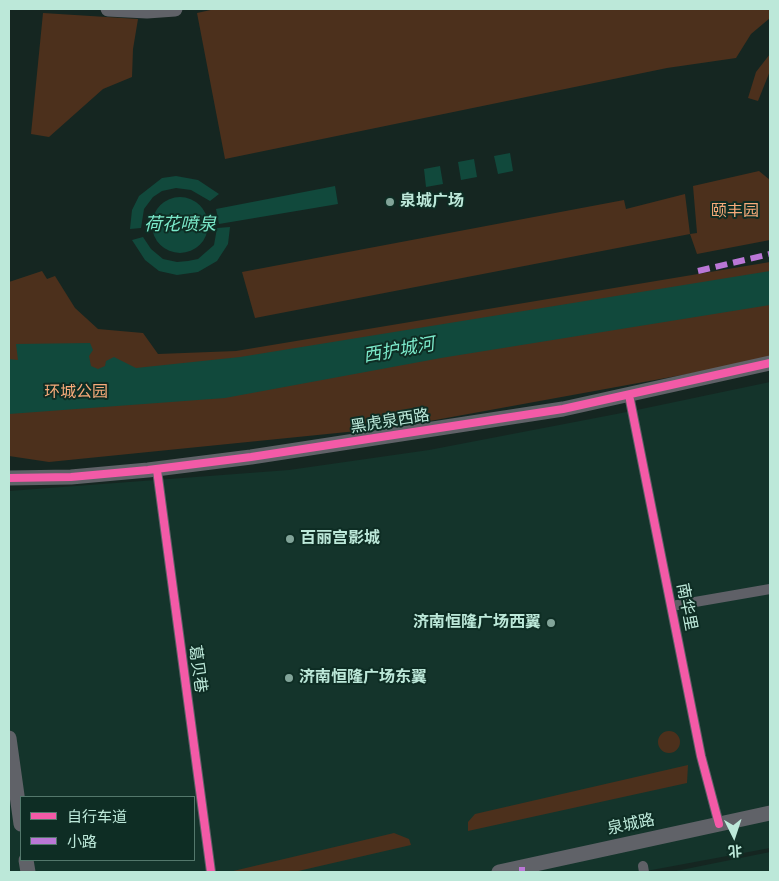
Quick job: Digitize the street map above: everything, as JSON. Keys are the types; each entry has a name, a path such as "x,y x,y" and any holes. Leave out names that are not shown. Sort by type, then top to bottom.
{"street":[{"path":"108,9 147,11 176,9"},
{"name":"黑虎泉西路","path":"9,478 71,477 157,470 260,456 524,415 629,395 770,363"},
{"name":"南华里","path":"629,395 702,756 719,824"},
{"name":"葛贝巷","path":"157,470 211,872"},
{"path":"672,606 770,589"},
{"path":"9,738 20,817"},
{"name":"泉城路","path":"499,872 770,813"}],"shaded area":[{"path":"770,382 770,848 641,872 9,872 9,491 289,470 429,450"},
{"path":"770,852 770,872 671,872"}],"green space":[{"path":"215,9 770,9 770,18 751,34 736,58 667,68 225,159 197,13"},
{"path":"43,13 138,19 133,49 132,77 103,89 49,137 31,134"},
{"path":"770,54 770,71 758,101 748,98 756,72"},
{"name":"颐丰园","path":"759,171 770,180 770,240 697,254 690,234 697,233 693,186"},
{"path":"685,194 690,234 255,318 242,272 624,200 626,209"},
{"name":"环城公园","path":"770,262 770,359 397,427 49,462 9,456 9,282 42,271 47,279 55,276 75,308 98,329 143,333 158,354 236,351"},
{"path":"665,731 673,731 680,738 680,746 673,753 665,753 658,746 658,738"},
{"path":"688,765 687,783 468,831 468,822 475,814"},
{"path":"394,833 409,839 411,845 294,872 229,872"}],"water":[{"path":"510,153 513,171 498,174 494,156"},
{"path":"474,159 477,177 461,180 458,162"},
{"path":"440,166 443,184 426,187 424,169"},
{"path":"176,176 198,180 219,194 210,201 191,190 176,188 162,191 153,197 144,209 141,228 130,229 132,210 139,196 162,178"},
{"path":"335,186 338,204 219,224 216,209"},
{"name":"荷花喷泉","path":"174,197 186,197 196,201 204,209 208,225 204,241 196,249 186,253 174,253 164,249 156,241 152,231 152,219 156,209 164,201"},
{"path":"230,227 228,244 217,261 198,272 177,275 159,271 145,260 132,240 143,237 151,249 163,259 177,262 188,261 198,259 214,245 217,228"},
{"name":"西护城河","path":"770,271 770,305 441,358 225,398 9,414 9,359 18,360 16,344 90,343 93,350 89,356 91,366 98,369 105,366 106,361 114,357 136,368 240,357"}],"marked path":[{"path":"698,271 770,254"},
{"path":"522,867 522,872"}],"cycle path":[{"path":"9,478 71,477 148,470 251,457 563,409 770,363"},
{"path":"629,395 701,756 719,824"},
{"path":"157,470 211,872"}],"place":[{"name":"泉城广场","path":"390,202"},
{"name":"百丽宫影城","path":"290,539"},
{"name":"济南恒隆广场西翼","path":"551,623"},
{"name":"济南恒隆广场东翼","path":"289,678"}]}
